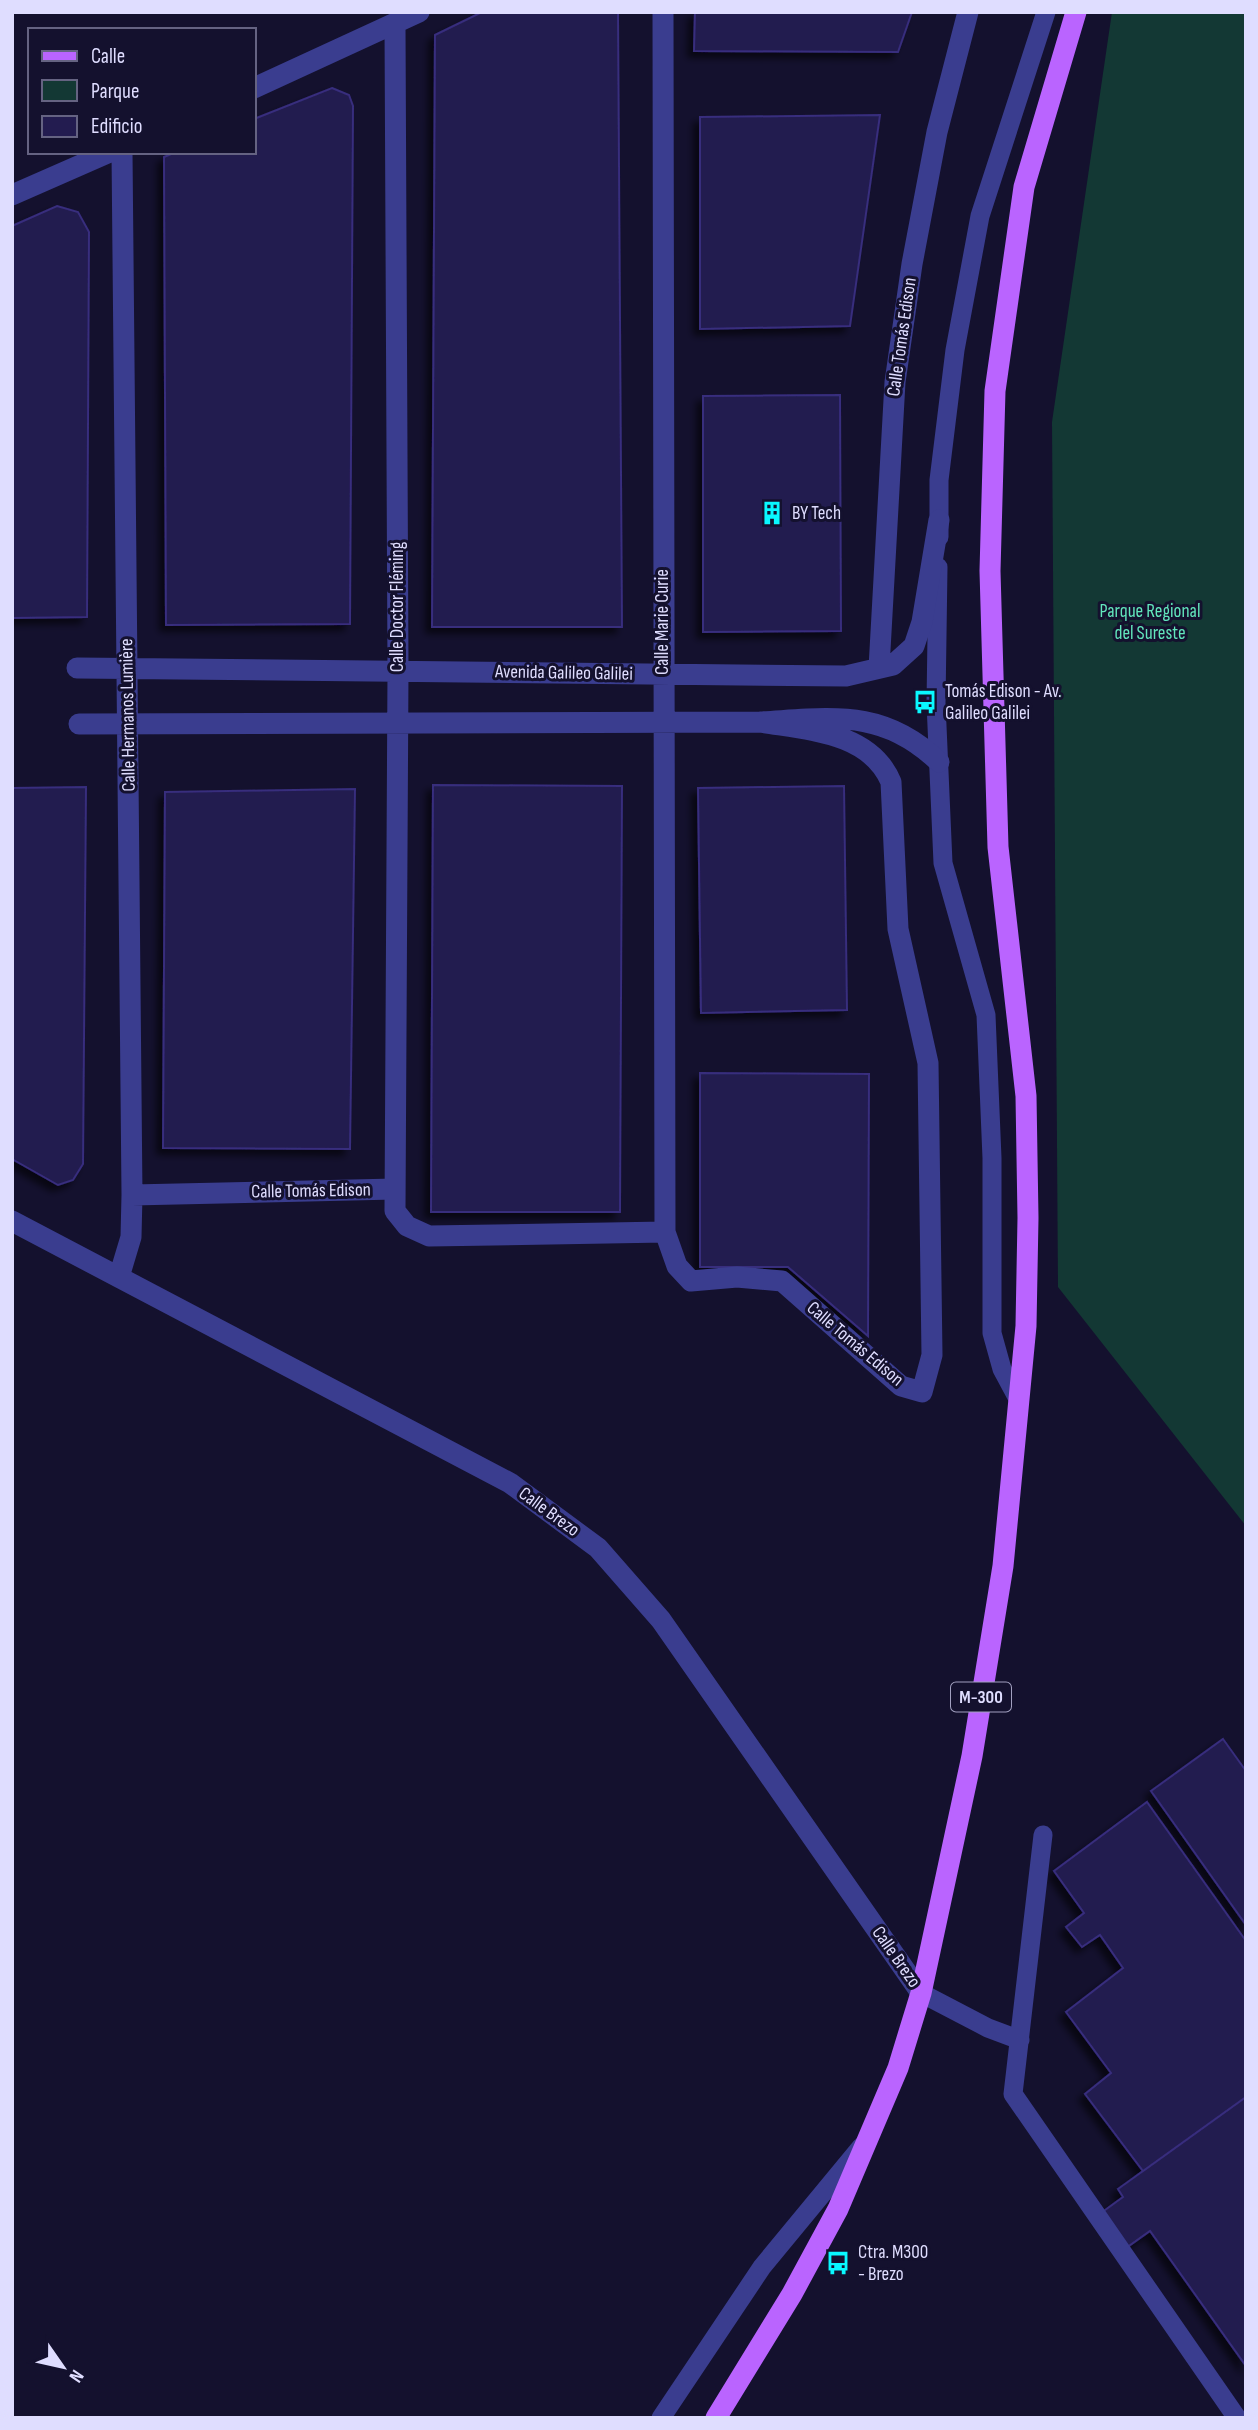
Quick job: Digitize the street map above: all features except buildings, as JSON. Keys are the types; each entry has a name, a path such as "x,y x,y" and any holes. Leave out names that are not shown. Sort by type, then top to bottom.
{"main road":[{"name":"M-300","path":"716,2418 792,2294 838,2209 898,2068 921,1993 972,1756 1003,1566 1017,1397 1026,1326 1028,1218 1026,1097 998,847 990,571 995,391 1024,187 1076,12"}],"street":[{"path":"256,87 419,12"},
{"name":"Calle Marie Curie","path":"663,12 662,674 666,1232"},
{"name":"Calle Tomás Edison","path":"879,668 884,545 897,369 937,132 968,12"},
{"name":"Calle Doctor Fléming","path":"395,25 398,671 395,1189"},
{"path":"12,195 105,154"},
{"name":"Calle Hermanos Lumière","path":"119,1277 131,1237 132,1195 122,154"},
{"name":"Avenida Galileo Galilei","path":"77,668 846,676 892,664 914,646 922,622 939,520"},
{"path":"79,724 663,723 854,719 882,724 919,743 939,762"},
{"name":"Calle Tomás Edison","path":"132,1195 395,1189 395,1211 407,1226 429,1236 666,1232 677,1266 691,1281 737,1277 782,1280 901,1386 922,1392 932,1355 928,1063 898,929 891,782 883,763 863,748 825,733 760,722"},
{"name":"Calle Brezo","path":"12,1221 510,1483 598,1548 661,1620 921,1993"}],"lane":[{"path":"1017,1397 1002,1369 992,1333 992,1158 986,1016 943,863 936,703 939,480 955,350 980,216 1046,12"},
{"path":"1043,1835 1013,2094 1237,2418"},
{"path":"921,1993 988,2028 1020,2040"},
{"path":"662,2418 762,2267 871,2135"}],"green space":[{"name":"Parque Regional del Sureste","path":"1112,12 1246,12 1246,1526 1058,1287 1052,422"}],"place":[{"name":"BY Tech","path":"772,513"},
{"name":"Tomás Edison - Av. Galileo Galilei","path":"925,702"},
{"name":"Ctra. M300 - Brezo","path":"838,2263"}]}
